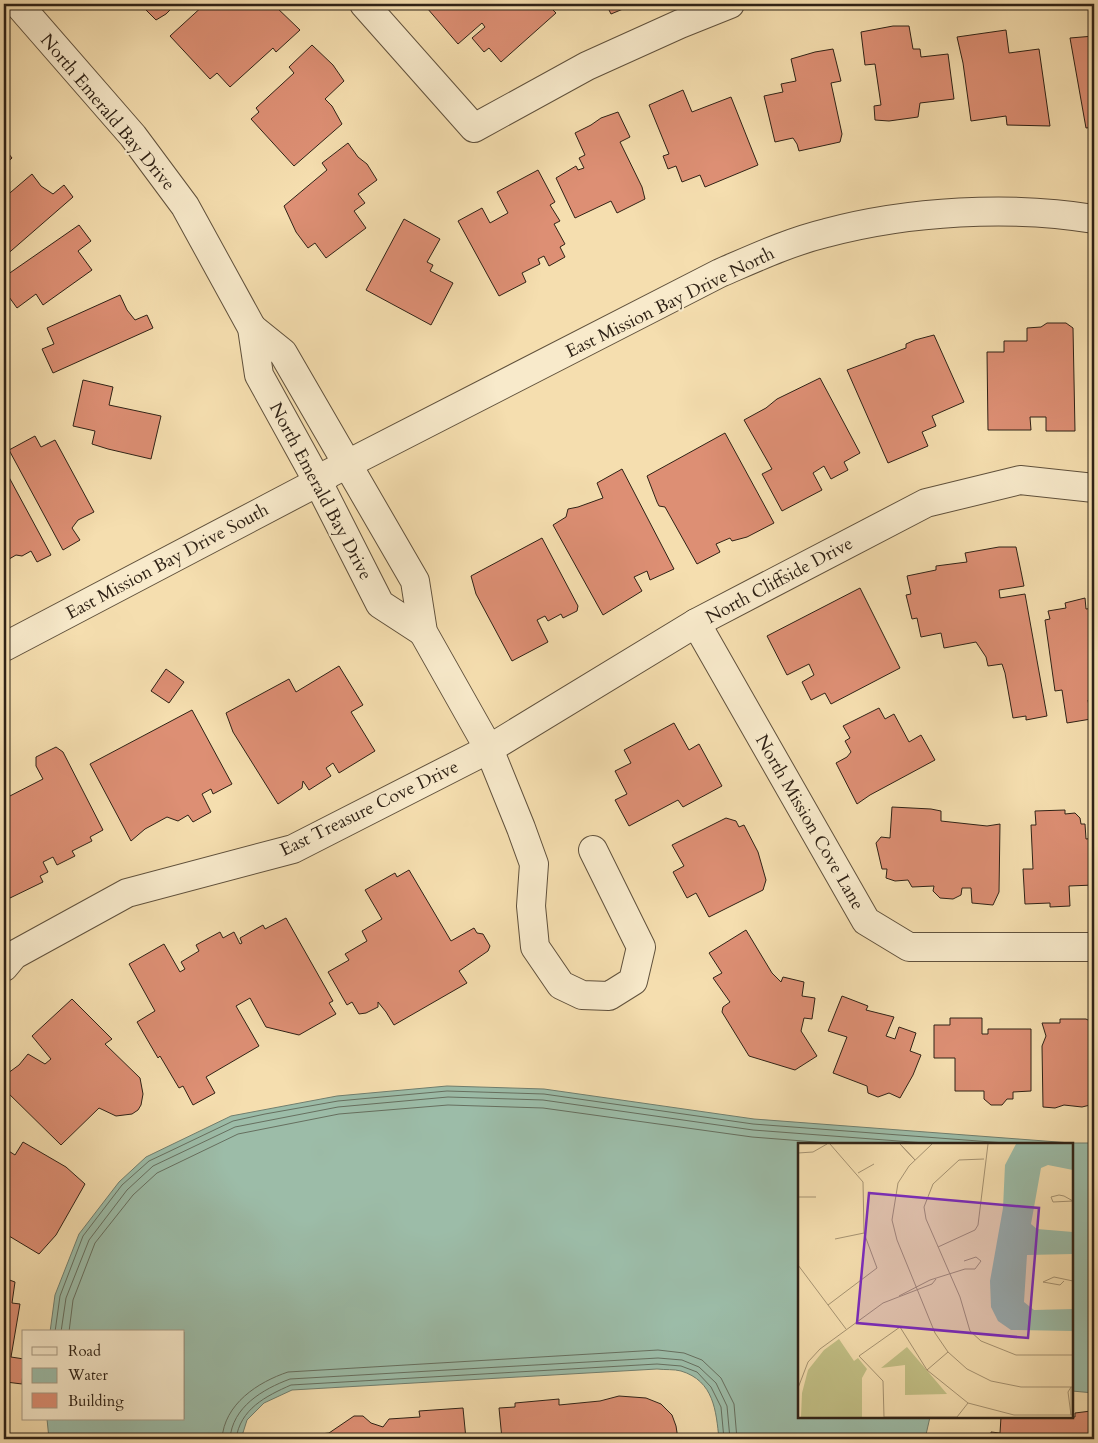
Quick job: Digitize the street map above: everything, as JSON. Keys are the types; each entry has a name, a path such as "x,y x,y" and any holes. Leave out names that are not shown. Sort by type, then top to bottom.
{"street":[{"name":"North Emerald Bay Drive","path":"18,4 133,136 185,206 252,328 259,375 415,581 424,632 488,750 534,864 531,906 535,947 561,985 582,995 609,996 633,981 641,947 594,850"},
{"path":"364,4 474,128 587,66 680,24 730,4"},
{"name":"East Mission Bay Drive North","path":"332,473 720,273 773,250 826,233 892,219 958,213 1011,211 1094,219"},
{"name":"North Emerald Bay Drive","path":"332,473 380,604 424,632"},
{"name":"East Mission Bay Drive South","path":"4,647 332,473"},
{"name":"North Cliffside Drive","path":"488,750 696,623 926,503 1020,480 1094,488"},
{"name":"North Mission Cove Lane","path":"696,623 866,921 909,947 1094,947"},
{"name":"East Treasure Cove Drive","path":"4,967 14,955 127,893 293,848 488,750"}],"water":[{"path":"447,1086 544,1089 754,1119 1071,1143 798,1143 798,1418 930,1418 925,1439 719,1439 711,1398 700,1382 681,1371 657,1369 292,1390 264,1403 247,1420 241,1439 49,1439 47,1420 185,1420 185,1330 50,1330 55,1295 79,1234 119,1182 146,1157 231,1116 337,1096"},
{"path":"1073,1143 1094,1143 1094,1393 1073,1391"}],"building":[{"path":"140,4 176,4 166,14 156,20"},
{"path":"205,4 273,4 300,30 276,52 273,48 230,87 217,73 210,79 170,36"},
{"path":"431,4 547,4 556,13 501,62 489,48 484,52 472,38 485,27 482,23 458,44 427,8"},
{"path":"606,4 635,4 611,14"},
{"path":"893,26 909,26 913,49 920,49 921,57 948,54 954,99 920,103 918,117 889,121 875,120 874,106 881,105 875,64 865,65 861,32"},
{"path":"1006,30 1009,53 1039,49 1050,126 1007,125 1006,116 971,121 963,63 957,37"},
{"path":"1094,36 1094,127 1086,128 1070,38"},
{"path":"312,45 333,65 344,81 325,99 332,106 342,124 294,166 251,119 259,112 256,108 294,73 289,67"},
{"path":"833,49 841,81 831,83 842,134 840,142 799,151 793,138 775,142 764,96 783,92 781,84 796,81 791,59"},
{"path":"683,90 692,112 731,97 758,165 705,187 700,175 682,182 676,166 668,169 663,156 669,154 649,105"},
{"path":"618,112 630,137 620,142 642,187 645,199 617,213 611,201 575,218 556,178 576,166 578,170 584,168 579,158 585,155 575,133 601,118"},
{"path":"348,143 358,157 367,164 377,180 358,194 365,203 354,211 366,228 326,258 315,243 308,248 296,232 284,206 327,170 322,163"},
{"path":"4,148 12,158 4,165"},
{"path":"538,170 555,202 550,205 560,221 554,224 565,244 560,247 565,257 549,266 544,256 538,259 540,264 522,273 526,282 499,296 458,221 482,208 490,223 508,213 497,192"},
{"path":"32,174 41,186 53,194 64,185 73,197 4,257 4,198"},
{"path":"404,219 440,239 427,262 433,265 430,271 453,283 431,325 366,290"},
{"path":"79,225 91,241 78,251 92,270 43,305 36,294 17,308 4,290 4,277"},
{"path":"120,295 127,310 135,320 147,315 153,328 53,373 42,349 54,344 47,328"},
{"path":"1047,323 1066,323 1073,328 1075,431 1046,431 1046,417 1030,417 1031,430 988,430 987,352 1004,352 1004,341 1027,341 1027,328 1041,327"},
{"path":"934,335 964,402 932,416 936,426 922,432 928,446 888,463 847,370 906,348 906,344 915,340"},
{"path":"820,378 860,453 844,462 848,470 831,479 824,466 813,473 822,490 782,511 762,474 772,469 744,420 766,408 777,399"},
{"path":"83,380 113,387 109,405 161,416 151,459 92,444 95,431 73,426"},
{"path":"1094,419 1094,439 1090,438"},
{"path":"725,433 774,523 747,537 732,541 730,538 716,544 720,552 697,564 665,507 659,506 647,476"},
{"path":"35,436 41,447 55,440 94,512 78,520 72,528 80,540 63,550 9,450"},
{"path":"4,468 51,555 37,562 31,551 22,556 16,555 4,562"},
{"path":"622,469 674,569 650,580 647,571 634,577 642,591 603,615 553,525 566,517 568,509 603,498 597,483"},
{"path":"542,538 578,606 577,611 563,618 561,614 548,621 545,616 537,620 548,642 512,661 476,594 471,576"},
{"path":"999,547 1016,547 1024,586 999,590 1000,598 1025,594 1047,716 1026,720 1026,716 1013,718 1002,664 988,666 986,657 976,642 944,648 941,633 921,637 917,618 912,619 906,595 911,594 907,576 936,570 936,566 967,562 965,553"},
{"path":"860,588 900,668 831,704 825,693 811,700 802,682 814,675 809,664 787,675 767,636"},
{"path":"1085,598 1086,609 1094,608 1094,699 1088,700 1091,719 1067,723 1062,690 1055,691 1045,620 1050,619 1048,611 1066,608 1065,603"},
{"path":"339,666 363,705 351,712 375,751 339,773 333,763 326,768 331,776 309,790 303,781 302,788 278,804 233,732 226,713 289,679 296,692"},
{"path":"166,669 184,682 169,703 151,691"},
{"path":"879,708 885,719 894,714 909,742 921,735 935,760 857,804 836,763 847,757 851,752 845,741 850,738 843,726"},
{"path":"192,710 232,784 213,794 211,789 202,794 211,812 193,822 188,815 178,821 167,817 145,829 131,841 90,764"},
{"path":"674,723 689,750 699,744 722,786 683,807 678,800 629,826 615,800 627,794 615,771 631,763 624,750"},
{"path":"56,747 63,752 103,830 90,837 92,841 72,851 75,856 57,865 53,857 43,862 48,872 40,876 43,882 10,898 4,885 4,799 43,779 36,766 36,757"},
{"path":"892,807 941,811 941,821 987,826 1000,824 999,892 993,905 972,903 971,888 962,888 961,895 953,899 940,898 933,891 934,886 912,887 908,880 895,881 886,878 887,869 882,869 876,843 881,837 890,838"},
{"path":"1065,810 1065,814 1075,813 1080,818 1081,824 1085,824 1086,839 1094,838 1094,885 1069,886 1070,906 1050,907 1050,903 1025,904 1023,869 1033,869 1031,825 1036,825 1035,811"},
{"path":"726,818 736,821 739,827 744,825 758,852 766,880 763,890 709,917 696,893 687,898 673,872 684,866 672,845"},
{"path":"409,870 451,941 474,928 477,933 483,934 490,946 488,951 459,971 467,983 394,1025 378,1002 378,1007 359,1014 352,1002 347,1005 328,972 349,960 345,954 367,941 362,931 382,919 365,890 395,873 397,877"},
{"path":"286,918 333,1001 329,1003 336,1014 299,1035 266,1027 250,998 236,1006 259,1046 206,1077 215,1093 193,1105 183,1086 179,1088 160,1056 158,1058 137,1022 155,1011 129,964 164,944 180,972 185,969 181,962 199,951 196,945 220,932 223,938 234,932 240,944 242,943 240,938 263,925 265,929"},
{"path":"746,930 772,973 781,982 783,977 804,982 802,996 815,998 812,1019 804,1018 801,1031 817,1056 795,1070 749,1056 722,1012 723,1007 730,1002 713,978 722,973 709,953"},
{"path":"842,996 868,1006 866,1010 894,1017 886,1036 895,1039 899,1027 916,1033 910,1051 921,1055 913,1075 900,1098 889,1093 878,1097 868,1093 867,1086 833,1073 847,1037 828,1031"},
{"path":"72,999 112,1039 105,1044 140,1078 143,1094 141,1105 132,1114 116,1116 99,1108 61,1145 4,1089 4,1076 19,1065 28,1054 45,1064 51,1059 32,1036"},
{"path":"950,1018 982,1018 982,1034 988,1034 988,1029 1031,1029 1031,1091 1013,1092 1013,1099 1007,1099 1002,1105 991,1105 984,1099 984,1091 955,1091 955,1058 934,1058 934,1025 950,1025"},
{"path":"1060,1019 1086,1019 1094,1023 1094,1104 1082,1107 1064,1105 1055,1108 1043,1107 1042,1046 1046,1036 1042,1023 1060,1023"},
{"path":"23,1142 66,1167 85,1184 56,1235 39,1254 4,1233 4,1148 15,1155"},
{"path":"4,1278 15,1282 12,1303 20,1304 11,1357 22,1359 22,1384 6,1382 6,1386 4,1386"},
{"path":"619,1396 646,1398 661,1404 672,1415 678,1439 502,1439 499,1408 515,1407 515,1403 559,1399 559,1405 600,1401"},
{"path":"463,1408 466,1439 299,1439 303,1436 329,1433 354,1416 363,1416 371,1423 383,1427 389,1419 420,1417 419,1411"},
{"path":"1094,1412 1094,1439 991,1439 991,1432 1000,1433 1001,1418 1073,1418 1075,1413"},
{"path":"4,1414 9,1418 9,1439 4,1439"}]}
